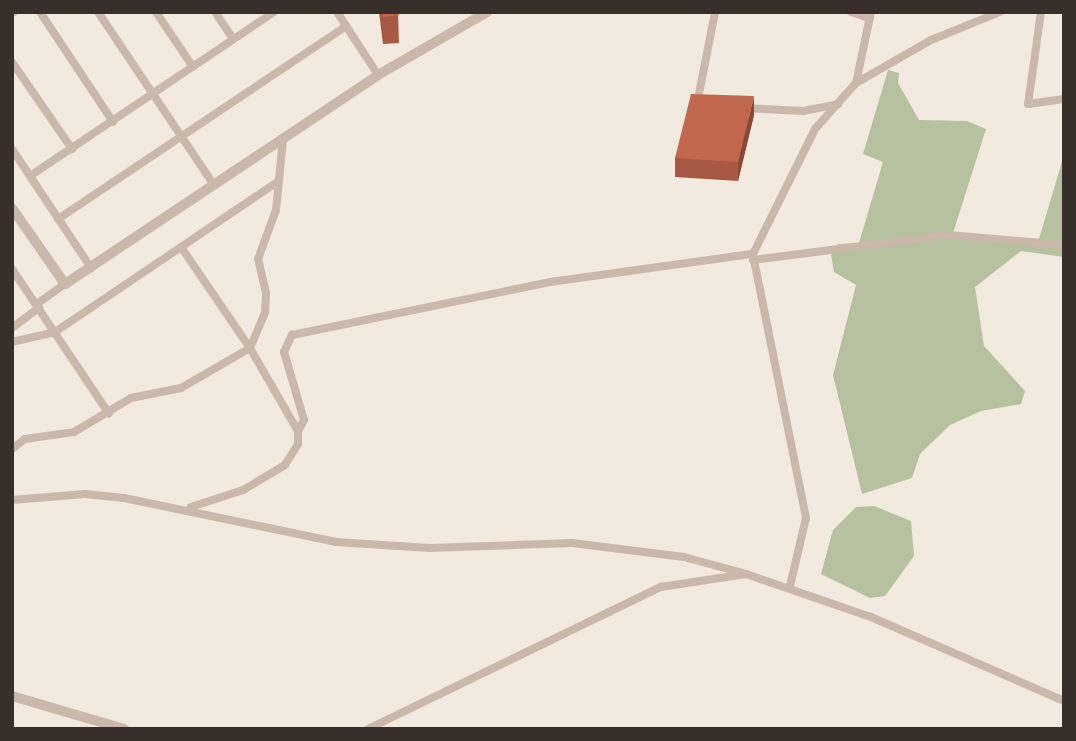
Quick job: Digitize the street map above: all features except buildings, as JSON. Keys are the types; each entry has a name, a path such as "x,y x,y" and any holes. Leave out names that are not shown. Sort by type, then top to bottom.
{"street":[{"path":"40,12 113,122"},
{"path":"98,12 214,185"},
{"path":"156,12 193,67"},
{"path":"215,12 233,39"},
{"path":"30,176 274,12"},
{"path":"337,12 378,75"},
{"path":"12,328 65,284 378,75 487,12"},
{"path":"710,106 697,105 715,12"},
{"path":"851,12 870,15 856,83"},
{"path":"790,586 806,518 753,257 815,129 856,83 931,40 1000,12"},
{"path":"1041,12 1028,104 1064,99"},
{"path":"58,219 346,26"},
{"path":"12,62 72,149"},
{"path":"737,107 803,111 838,104"},
{"path":"12,449 25,439 74,432 109,414 131,398 181,388 250,348 265,312 266,293 258,259 276,210 283,139"},
{"path":"12,149 91,268"},
{"path":"12,342 55,332 279,181"},
{"path":"14,213 65,284"},
{"path":"188,508 232,495 285,465 298,444 298,431 304,420 284,352 292,335 550,282 753,257 948,235 1064,245"},
{"path":"181,247 250,348 298,431"},
{"path":"12,269 16,282 38,306 109,414"},
{"path":"12,500 85,494 188,508 336,542 430,548 572,543 684,557 790,586 964,655 1064,701"},
{"path":"368,729 661,587 746,574"},
{"path":"12,696 124,729"}],"green space":[{"path":"888,70 899,73 898,83 919,120 967,121 986,129 953,233 1039,239 1064,155 1064,257 1021,251 975,287 984,346 1025,391 1021,404 981,411 950,425 920,454 912,478 862,494 833,375 856,285 834,272 831,255 838,244 859,243 883,162 863,154"},
{"path":"874,506 911,521 914,556 885,596 870,598 821,574 833,530 856,507"}]}
